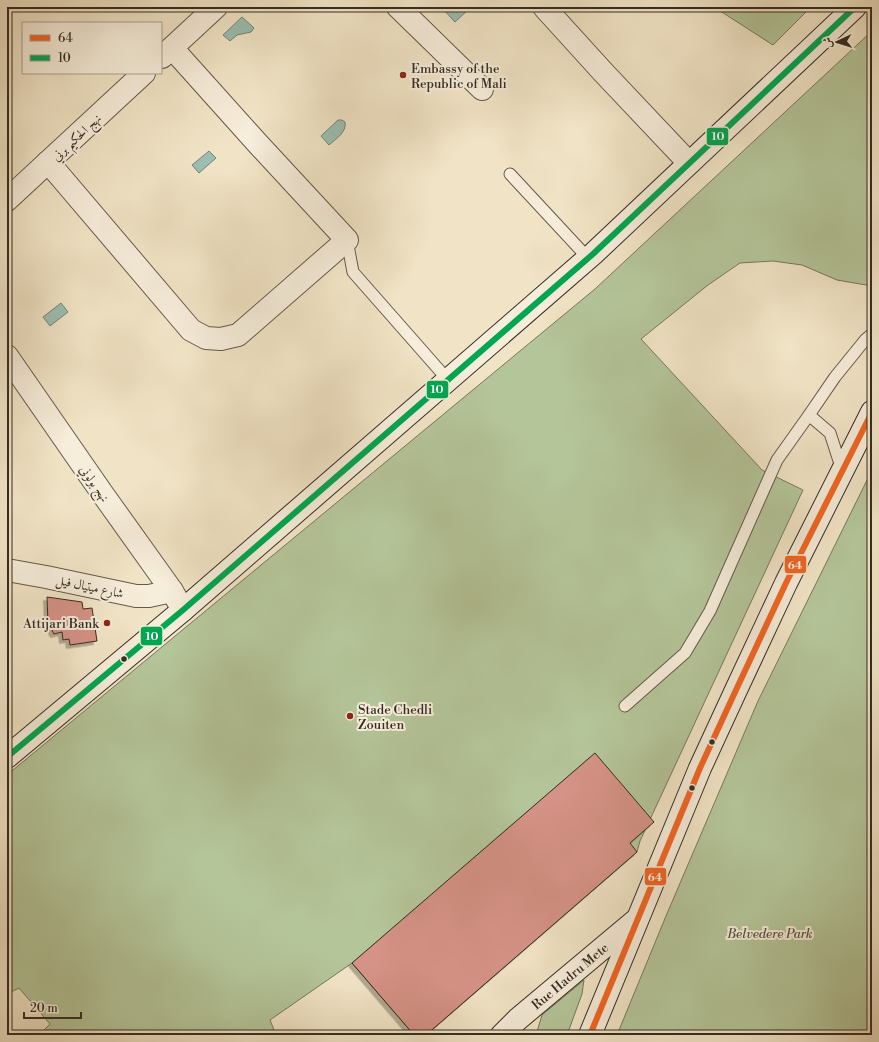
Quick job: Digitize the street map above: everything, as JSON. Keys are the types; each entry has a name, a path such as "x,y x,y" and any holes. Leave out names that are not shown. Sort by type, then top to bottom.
{"street":[{"path":"48,162 191,330 206,338 221,339 238,335 347,240 259,145 166,53 216,7"},
{"path":"398,7 482,89"},
{"path":"544,7 689,163"},
{"path":"7,757 183,610 588,258 855,7"},
{"name":"نهج الحكيم برني","path":"7,200 143,74"},
{"name":"نهج بولوني","path":"7,356 172,591 183,610"},
{"path":"590,1035 700,768 732,697 842,470 872,412"},
{"name":"شارع ميتيال فيل","path":"7,570 136,596 149,596 172,591"},
{"name":"Rue Hadru Mete","path":"502,1035 518,1019 638,918"}],"lane":[{"path":"510,174 588,258"},
{"path":"347,240 352,272 448,380"},
{"path":"625,706 685,653 710,611 777,460 834,377 865,340 872,334"},
{"path":"809,415 830,433 842,470"}],"green space":[{"path":"714,7 811,7 773,45"},
{"name":"Stade Chedli Zouiten","path":"872,31 872,286 837,280 802,265 773,261 740,263 708,285 641,339 762,470 803,490 640,841 637,852 426,1035 414,1035 352,963 270,1020 276,1035 39,1035 50,1024 19,988 7,994 7,775 595,289"},
{"name":"Belvedere Park","path":"872,470 872,1035 617,1035 758,701"},
{"path":"584,980 582,994 567,1035 536,1035 542,1015"}],"water":[{"path":"441,7 471,7 455,22"},
{"path":"242,17 254,28 251,32 237,35 230,41 223,35"},
{"path":"338,120 345,122 343,132 329,145 321,136"},
{"path":"209,151 216,158 199,173 192,165"},
{"path":"61,303 68,312 50,326 43,317"}],"building":[{"path":"47,597 82,602 83,609 92,608 97,641 70,645 69,639 63,640 62,632 54,634 48,623"},
{"path":"595,753 654,822 630,843 637,852 426,1035 414,1035 352,963"}],"transit line":[{"name":"10","path":"7,757 183,610 593,254 855,7"},
{"name":"64","path":"590,1035 700,768 786,583 872,412"}],"place":[{"name":"Embassy of the Republic of Mali","path":"403,75"},
{"name":"Attijari Bank","path":"107,623"},
{"name":"Stade Chedli Zouiten","path":"350,716"}]}
